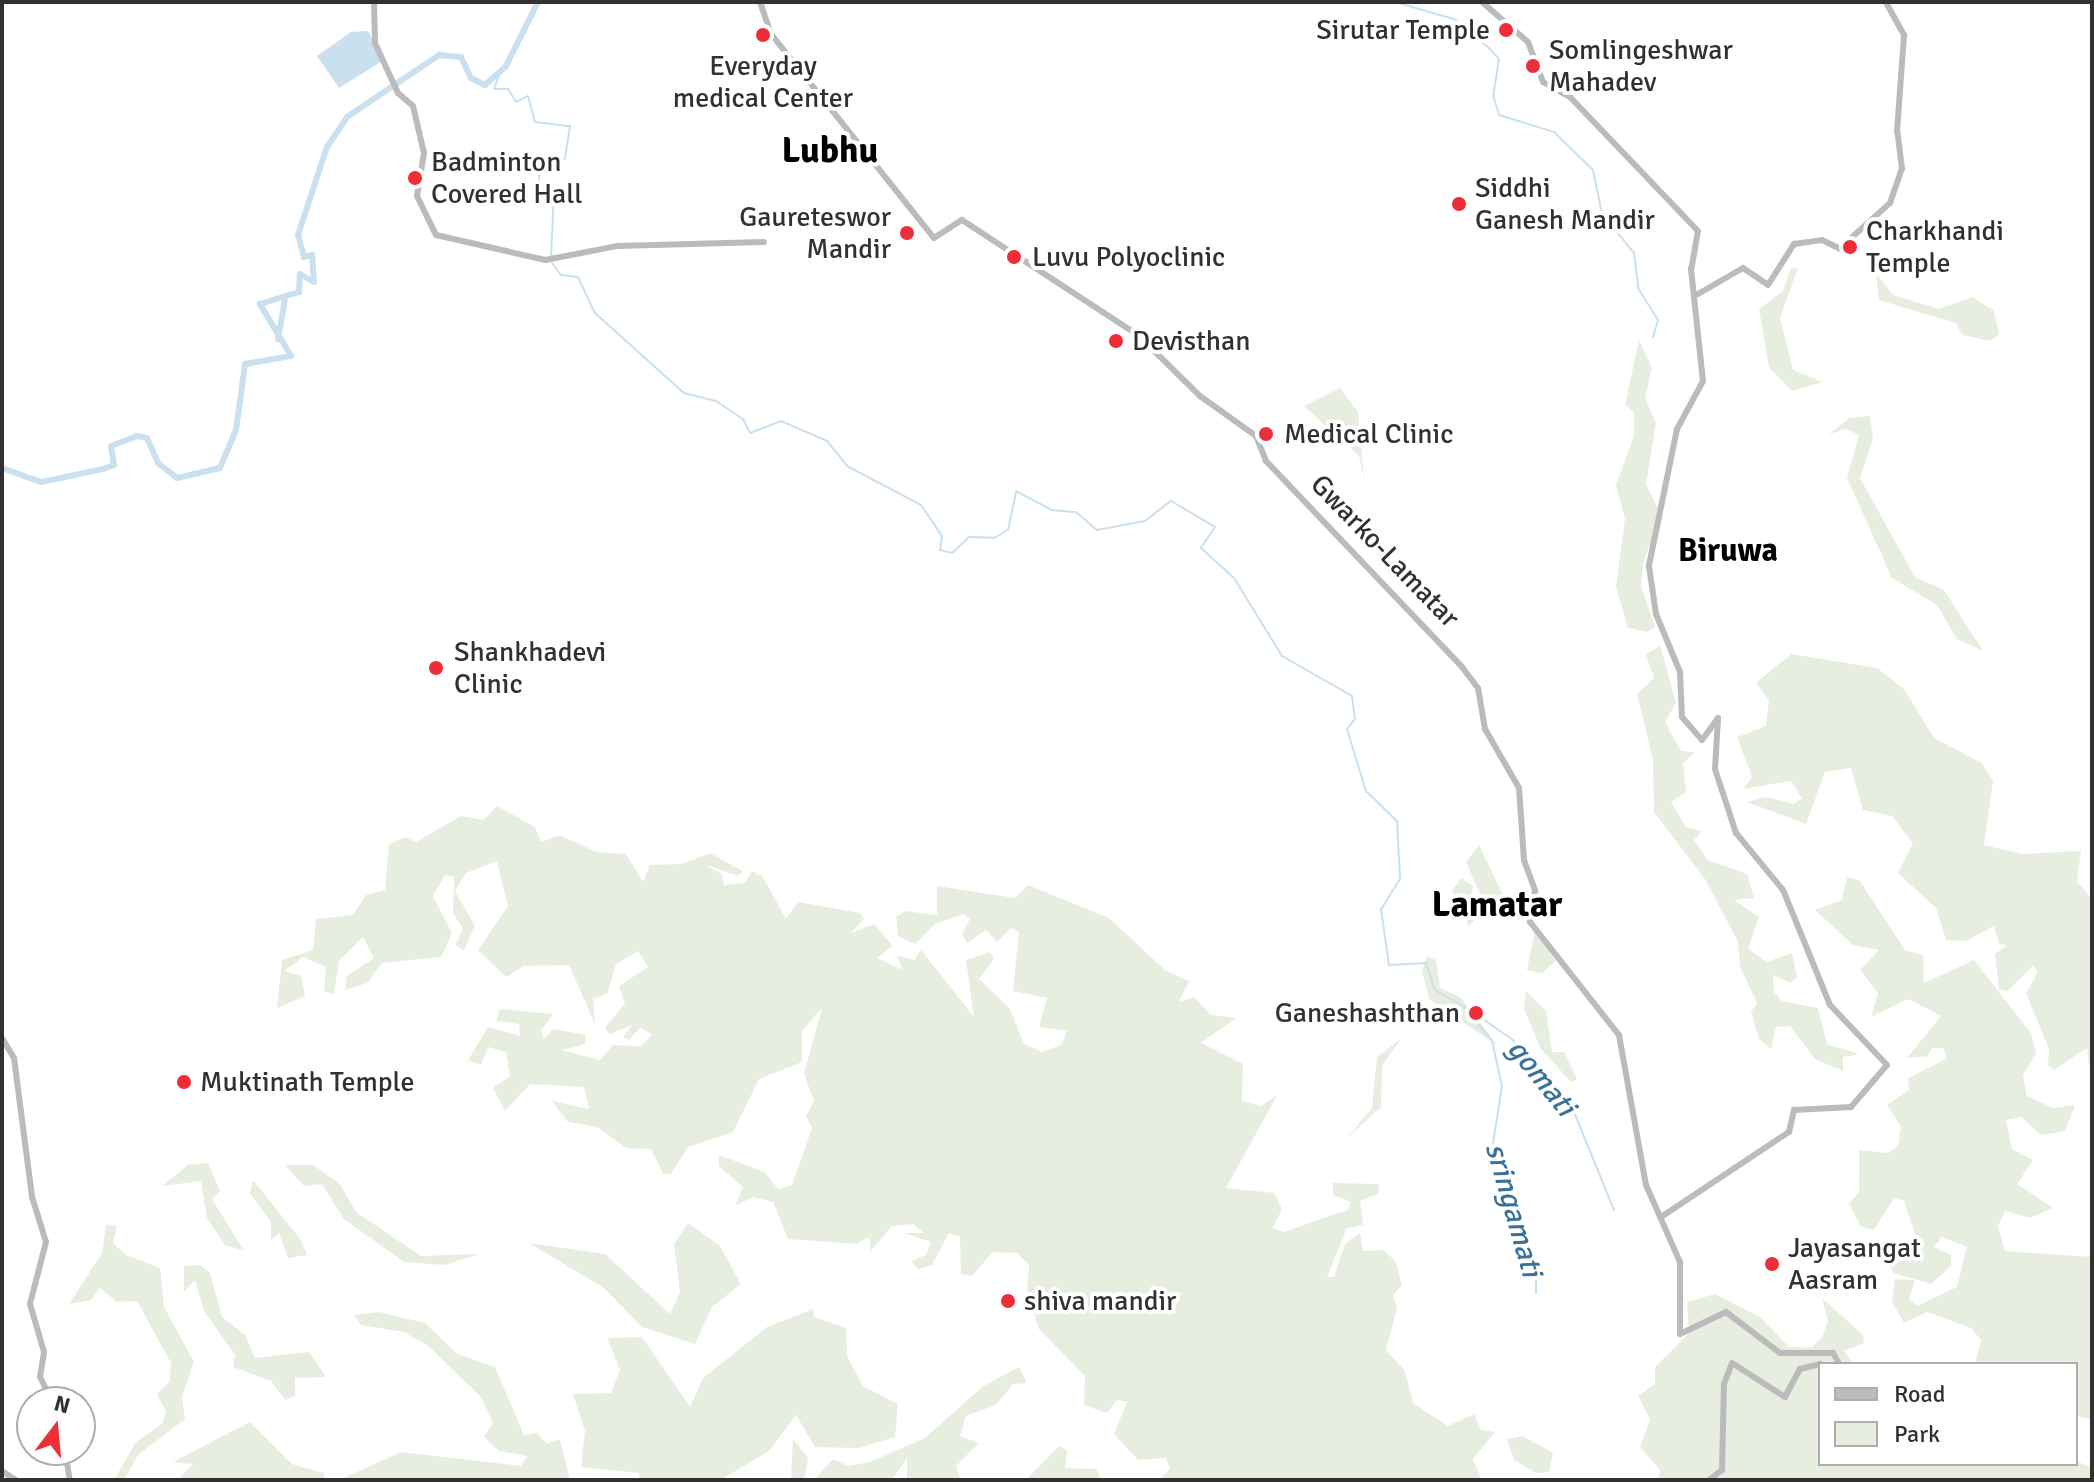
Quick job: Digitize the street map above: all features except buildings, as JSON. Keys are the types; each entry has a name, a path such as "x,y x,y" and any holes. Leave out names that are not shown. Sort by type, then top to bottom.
{"main road":[{"path":"374,2 373,37 398,92 413,106 424,153 417,196 436,235 552,259 617,246 764,242"},
{"name":"Gwarko-Lamatar","path":"760,2 776,41 934,238 962,220 1139,336 1200,396 1256,436 1266,461 1462,667 1478,688 1485,729 1519,788 1524,860 1535,895 1530,922 1616,1029 1632,1086 1635,1145 1680,1262 1680,1334 1726,1312 1780,1353 1833,1353 1838,1362"},
{"path":"1482,2 1521,35 1543,82 1570,97 1616,152 1697,228 1691,269 1698,294 1703,381 1677,429 1649,566 1656,614 1680,672 1682,717 1702,740 1718,718 1715,769 1736,833 1783,890 1830,1005 1887,1065 1851,1107 1794,1110 1789,1132 1661,1217"},
{"path":"1698,294 1743,268 1768,285 1794,244 1834,242 1847,252 1850,239 1890,203 1902,169 1897,131 1904,44 1886,2"},
{"path":"2,1038 14,1058 32,1197 46,1242 30,1304 44,1352 40,1377 45,1386"},
{"path":"1709,1480 1724,1460 1724,1384 1732,1363 1785,1397 1800,1369 1818,1364"},
{"path":"2,1471 16,1480"}],"green space":[{"path":"1791,268 1798,268 1780,318 1793,370 1823,382 1792,391 1769,367 1759,309 1783,291"},
{"path":"1876,273 1893,295 1939,309 1972,297 1994,311 1999,334 1990,341 1962,335 1956,323 1879,300"},
{"path":"1639,340 1652,368 1645,398 1656,423 1646,484 1661,515 1644,560 1641,586 1655,627 1648,632 1628,628 1616,587 1625,519 1616,485 1634,435 1634,412 1625,405"},
{"path":"1340,388 1358,412 1364,478 1359,456 1304,406"},
{"path":"1870,416 1873,439 1860,478 1915,577 1944,590 1983,651 1957,639 1937,605 1892,578 1847,478 1859,435 1846,429 1829,434 1849,418"},
{"path":"1660,645 1676,703 1665,722 1681,751 1694,752 1683,764 1686,792 1671,802 1686,827 1702,831 1694,840 1708,860 1747,874 1754,898 1734,900 1759,917 1748,949 1767,962 1792,953 1797,977 1790,983 1773,975 1774,992 1782,1001 1818,1008 1827,1044 1859,1054 1843,1057 1843,1071 1815,1059 1790,1026 1776,1027 1771,1049 1759,1039 1751,1012 1757,1003 1740,967 1738,942 1705,879 1654,812 1653,760 1637,694 1654,678 1646,655"},
{"path":"1791,654 1877,668 1904,689 1934,738 1982,763 1993,781 1984,845 2022,854 2081,851 2077,881 2092,899 2092,1087 2087,1048 2054,1070 2048,1065 2049,1049 2026,993 2038,972 2033,966 2007,991 1999,989 1995,954 2007,945 1999,944 1994,926 1966,941 1946,940 1936,908 1898,873 1913,843 1892,816 1863,810 1851,768 1825,772 1806,824 1747,802 1765,797 1794,804 1802,798 1791,781 1743,789 1752,777 1737,737 1766,726 1769,700 1756,683"},
{"path":"497,806 535,827 541,842 560,835 596,852 626,854 643,882 650,865 682,864 710,853 743,871 738,876 703,864 722,874 724,885 745,883 752,871 763,877 786,919 798,902 860,913 864,919 851,933 874,924 893,946 877,958 903,970 896,955 914,960 921,950 974,1017 966,960 990,952 994,959 979,979 1010,1009 1024,1044 1042,1052 1061,1045 1067,1031 1039,1027 1047,998 1013,991 1019,932 1011,928 997,942 986,930 967,943 962,934 970,919 963,914 935,924 915,944 898,936 896,917 905,911 937,915 937,886 1015,898 1028,885 1109,918 1166,971 1189,981 1179,1002 1194,997 1211,1015 1236,1018 1201,1043 1243,1064 1242,1101 1261,1106 1278,1094 1226,1188 1274,1193 1282,1209 1273,1228 1283,1232 1347,1210 1351,1202 1333,1195 1333,1183 1379,1184 1378,1194 1360,1201 1363,1225 1347,1228 1327,1277 1334,1277 1345,1244 1360,1233 1363,1251 1384,1250 1396,1262 1402,1285 1393,1295 1397,1309 1386,1350 1405,1371 1413,1403 1448,1426 1474,1414 1481,1430 1495,1432 1473,1459 1482,1480 1160,1480 1170,1468 1166,1458 1138,1460 1114,1434 1127,1402 1117,1400 1107,1413 1084,1405 1085,1376 1039,1329 1027,1294 1029,1265 1017,1253 993,1252 972,1276 961,1274 960,1237 949,1233 932,1265 918,1269 911,1261 926,1255 931,1242 904,1233 924,1233 913,1224 892,1226 871,1251 869,1237 857,1244 788,1239 773,1202 753,1197 735,1206 743,1187 719,1166 719,1155 765,1172 778,1189 792,1185 812,1128 806,1116 814,1101 804,1074 822,1008 802,1031 802,1062 759,1079 733,1132 688,1147 671,1174 663,1174 651,1149 626,1148 597,1127 568,1122 552,1101 589,1109 584,1087 530,1084 505,1111 493,1088 510,1076 506,1052 488,1047 481,1065 468,1060 488,1027 520,1036 519,1024 496,1021 500,1009 553,1014 541,1031 544,1039 553,1029 586,1035 585,1044 561,1050 600,1060 613,1045 642,1046 652,1034 640,1028 629,1040 623,1037 632,1025 610,1034 605,1028 625,1003 619,986 648,967 638,951 616,964 607,994 593,999 595,1024 569,965 524,966 506,977 478,950 508,906 497,861 466,873 455,891 475,926 464,950 455,945 463,929 453,913 454,877 445,875 433,896 452,933 441,957 382,963 367,983 345,990 347,976 374,958 363,937 339,961 334,994 324,992 326,967 303,957 284,971 301,976 305,996 277,1008 282,960 313,950 316,919 353,915 366,895 385,890 389,844 405,837 416,842 461,816 484,820"},
{"path":"1479,845 1508,905 1498,910 1484,903 1466,862"},
{"path":"1847,877 1860,881 1905,950 1923,955 1924,983 1974,960 2031,1033 2036,1054 2023,1075 2027,1096 2053,1108 2075,1105 2065,1131 2041,1135 2021,1117 2006,1120 2012,1149 2033,1160 2017,1184 2053,1208 2030,1218 2005,1211 1998,1226 2005,1251 2092,1257 2092,1420 2078,1416 2078,1362 1976,1362 1981,1340 1971,1328 1927,1312 1904,1323 1892,1302 1895,1279 1915,1280 1909,1299 1917,1306 1957,1287 1967,1247 1942,1237 1934,1247 1951,1255 1951,1266 1931,1284 1893,1273 1886,1253 1920,1249 1904,1201 1894,1198 1874,1230 1861,1227 1849,1204 1859,1192 1859,1150 1888,1153 1898,1146 1901,1127 1887,1105 1909,1090 1908,1078 1946,1059 1944,1048 1932,1048 1928,1056 1907,1058 1941,1016 1908,999 1871,1017 1878,993 1860,970 1879,950 1853,945 1815,910 1842,900"},
{"path":"1461,878 1473,886 1470,908 1478,914 1469,927 1452,891"},
{"path":"1535,930 1556,961 1542,973 1527,970"},
{"path":"1427,956 1436,960 1440,988 1460,997 1498,1046 1429,999 1422,971"},
{"path":"1526,991 1546,1011 1552,1052 1564,1052 1577,1079 1571,1082 1541,1049 1524,1009"},
{"path":"1401,1039 1382,1066 1381,1107 1347,1138 1372,1108 1377,1057"},
{"path":"208,1163 220,1191 212,1199 244,1251 225,1245 207,1218 201,1181 162,1186 188,1165"},
{"path":"285,1165 313,1165 340,1184 356,1212 421,1256 479,1254 445,1265 404,1262 344,1219 322,1184 304,1186"},
{"path":"253,1180 300,1239 307,1255 288,1258 279,1233 271,1240 271,1222 250,1193"},
{"path":"688,1223 720,1246 741,1284 712,1307 695,1344 642,1327 604,1288 529,1243 605,1254 670,1314 680,1292 674,1244"},
{"path":"106,1225 117,1226 113,1243 126,1255 160,1268 164,1307 194,1362 182,1397 185,1419 138,1455 124,1480 114,1480 136,1442 162,1424 166,1412 157,1394 170,1381 171,1363 137,1301 117,1302 100,1288 91,1300 69,1304 102,1253"},
{"path":"200,1265 210,1273 222,1317 245,1335 255,1358 309,1352 326,1377 295,1378 295,1396 285,1400 271,1381 233,1367 235,1355 204,1311 195,1280 184,1292 184,1266"},
{"path":"1715,1294 1760,1317 1789,1347 1811,1348 1822,1338 1828,1321 1822,1298 1863,1335 1864,1343 1844,1351 1852,1362 1818,1362 1818,1466 2078,1466 2078,1462 2092,1468 2092,1480 1658,1480 1660,1470 1640,1447 1650,1419 1638,1396 1655,1384 1655,1367 1689,1333 1687,1302"},
{"path":"813,1309 814,1317 846,1328 847,1356 863,1386 898,1404 895,1437 858,1448 815,1447 796,1415 770,1450 721,1480 640,1480 639,1473 581,1467 585,1431 573,1394 611,1393 620,1370 607,1338 642,1337 690,1407 703,1378 767,1327"},
{"path":"379,1312 425,1323 457,1354 495,1367 524,1435 537,1433 547,1444 560,1439 570,1480 339,1480 401,1452 521,1466 527,1456 499,1451 484,1437 493,1423 481,1397 427,1345 404,1332 361,1325 354,1315"},
{"path":"1019,1367 1027,1383 1013,1384 996,1405 966,1416 960,1436 979,1443 956,1466 961,1480 907,1480 907,1458 892,1480 814,1480 833,1459 848,1466 870,1462 925,1438 982,1387"},
{"path":"250,1422 292,1464 324,1473 325,1480 177,1480 193,1464 173,1462"},
{"path":"1523,1436 1553,1453 1549,1472 1536,1473 1514,1460 1507,1439"},
{"path":"793,1439 808,1458 804,1480 791,1480"},
{"path":"1059,1446 1067,1450 1065,1468 1096,1469 1102,1480 1026,1480"}],"water":[{"path":"368,31 384,60 339,88 317,56 351,32"}],"waterway":[{"path":"2,468 41,482 103,469 114,465 111,446 137,436 147,438 158,463 177,478 220,468 236,430 245,364 291,356 260,304 299,292 300,274 314,282 312,255 304,257 298,235 327,147 347,117 439,55 461,57 471,78 485,85 506,66 538,2"},
{"path":"1395,2 1454,19 1489,48 1499,59 1493,95 1499,115 1554,132 1593,170 1602,214 1634,253 1638,288 1658,320 1653,337"},
{"path":"500,72 494,89 508,89 516,102 528,96 535,122 570,126 565,159 539,175 539,184 554,193 551,256"},
{"name":"sringamati","path":"552,263 561,275 578,277 595,313 684,393 716,401 743,419 750,433 781,421 827,441 847,466 921,505 942,536 940,550 952,553 969,537 994,538 1008,530 1016,491 1051,510 1076,512 1097,530 1145,521 1171,501 1215,527 1201,548 1234,578 1282,656 1352,696 1355,719 1347,729 1366,791 1397,821 1400,879 1381,909 1389,965 1426,963 1435,990 1466,1008 1492,1041 1502,1086 1492,1150 1520,1255 1536,1271 1536,1293"},
{"path":"278,339 285,300"},
{"name":"gomati","path":"1467,1008 1513,1040 1540,1083 1574,1112 1614,1210"}],"place":[{"name":"Sirutar Temple","path":"1506,30"},
{"name":"Everyday medical Center","path":"763,35"},
{"name":"Somlingeshwar Mahadev","path":"1533,66"},
{"name":"Badminton Covered Hall","path":"415,178"},
{"name":"Siddhi Ganesh Mandir","path":"1459,204"},
{"name":"Gaureteswor Mandir","path":"907,233"},
{"name":"Charkhandi Temple","path":"1850,247"},
{"name":"Luvu Polyoclinic","path":"1014,257"},
{"name":"Devisthan","path":"1116,341"},
{"name":"Medical Clinic","path":"1266,434"},
{"name":"Shankhadevi Clinic","path":"436,668"},
{"name":"Ganeshashthan","path":"1476,1013"},
{"name":"Muktinath Temple","path":"184,1082"},
{"name":"Jayasangat Aasram","path":"1772,1264"},
{"name":"shiva mandir","path":"1008,1301"}],"district":[{"name":"Lubhu","path":"830,151"},
{"name":"Biruwa","path":"1728,551"},
{"name":"Lamatar","path":"1497,905"}]}
